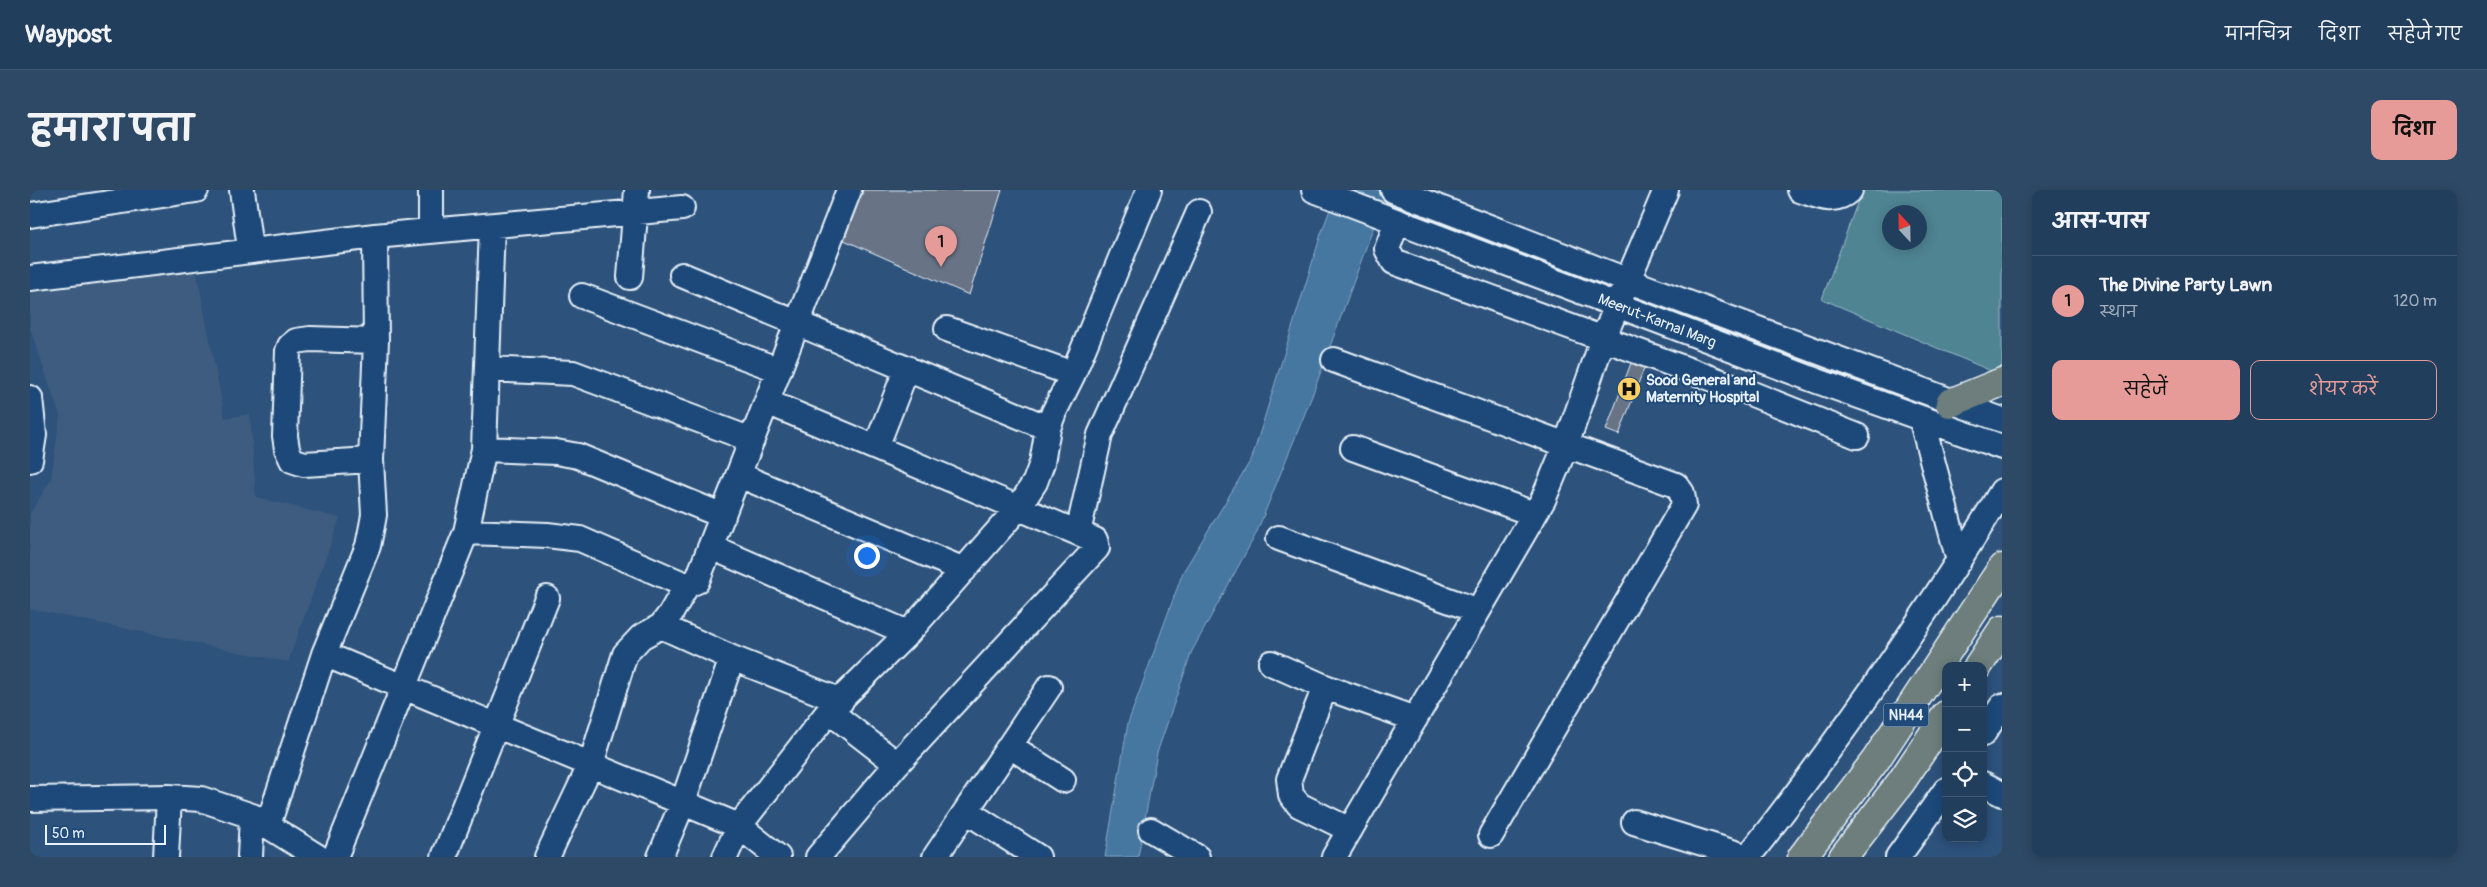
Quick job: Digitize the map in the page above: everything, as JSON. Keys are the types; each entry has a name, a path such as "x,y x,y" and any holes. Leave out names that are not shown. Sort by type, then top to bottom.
{"highway":[{"path":"1950,403 2002,382"},
{"name":"NH44","path":"1802,857 1876,761 2002,568"},
{"path":"1981,662 2002,630"},
{"name":"NH44","path":"1844,857 1901,782 1942,721"}],"street":[{"path":"30,216 196,190"},
{"path":"242,190 250,249"},
{"path":"431,190 431,231"},
{"path":"547,857 591,764 625,654 641,637 661,626 671,613 687,584 699,578 849,190"},
{"path":"725,857 739,826 835,706 908,633 1019,507 1035,482 1042,463 1048,428 1073,374 1149,190"},
{"name":"Meerut-Karnal Marg","path":"1314,190 1866,399 2002,447"},
{"path":"1334,857 1543,500 1566,445 1603,339 1629,282 1666,190"},
{"path":"1800,190 1828,200 1842,197 1850,190"},
{"name":"Meerut-Karnal Marg","path":"1401,193 1629,282 1950,403 2002,420"},
{"path":"30,278 250,249 492,226 636,201 682,208"},
{"path":"630,277 636,201"},
{"path":"1078,533 1100,435 1199,212"},
{"path":"1393,221 1387,249 1394,262 1735,387 1857,436"},
{"path":"335,857 466,532 484,449 492,226"},
{"path":"250,857 260,821 368,546 374,515 371,460 376,341 375,236"},
{"path":"682,275 1048,428"},
{"path":"582,296 779,370"},
{"path":"947,329 1073,374"},
{"path":"371,460 304,464 292,460 287,449 285,436 288,351 290,346 296,341 310,339 376,341"},
{"path":"1334,360 1676,485 1682,493 1684,505 1491,835"},
{"path":"876,447 908,368"},
{"path":"487,369 573,373 752,440"},
{"path":"1866,399 1876,375"},
{"path":"30,398 34,435 30,460"},
{"path":"767,402 1095,540 1096,548 897,764 818,857"},
{"path":"1921,418 1959,561"},
{"path":"1353,448 1534,514"},
{"path":"484,449 556,452 578,456 723,516"},
{"path":"739,475 964,570"},
{"path":"1634,822 1748,857 1822,762 1959,561 2002,491"},
{"path":"466,532 547,535 580,539 687,584"},
{"path":"1279,538 1478,611"},
{"path":"711,547 908,633"},
{"path":"444,857 547,598"},
{"path":"661,626 835,706 897,764"},
{"path":"324,654 739,826 778,857"},
{"path":"660,857 683,802 732,658"},
{"path":"1271,663 1325,687 1415,719"},
{"path":"935,857 1049,687"},
{"path":"1325,687 1289,779 1291,794 1299,805 1350,830"},
{"path":"1987,728 2002,706"},
{"path":"1010,746 1063,780"},
{"path":"1987,786 2002,794"},
{"path":"1898,857 1942,796"},
{"path":"166,857 169,797"},
{"path":"30,799 169,797 201,799 260,821 318,857"},
{"path":"966,811 1038,857"},
{"path":"1151,830 1197,857"}],"shaded area":[{"path":"1337,190 1387,190 1312,396 1256,534 1192,651 1157,753 1138,857 1105,857 1128,723 1183,572 1252,458 1321,234"},
{"path":"196,269 225,418 250,414 256,497 340,518 288,662 30,609 30,514 51,479 60,416 30,328 30,290"}],"green space":[{"path":"1862,190 2002,190 2002,371 1996,373 1822,299"}],"building":[{"path":"862,190 1002,190 969,295 844,240"},
{"path":"1631,363 1644,368 1619,435 1606,430"}],"place":[{"name":"The Divine Party Lawn","path":"941,267"},
{"name":"Sood General and Maternity Hospital","path":"1629,389"}]}
